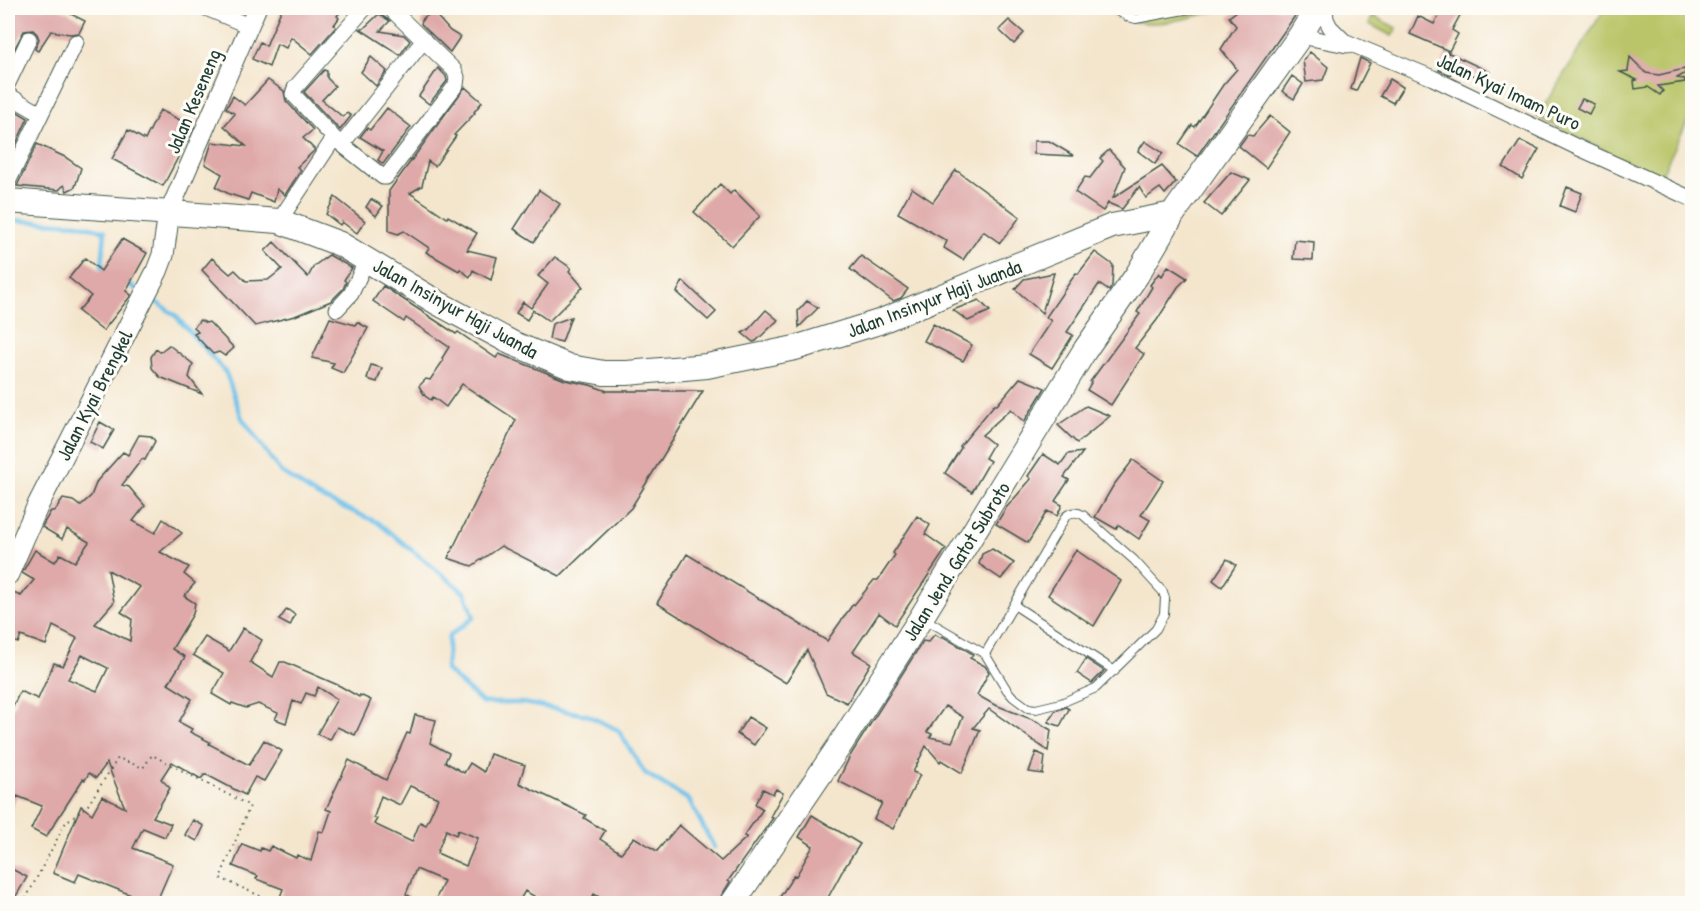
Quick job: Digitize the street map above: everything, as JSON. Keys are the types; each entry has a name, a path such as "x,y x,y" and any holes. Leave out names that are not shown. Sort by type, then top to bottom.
{"main road":[{"name":"Jalan Jend. Gatot Subroto","path":"732,903 840,745 921,618 1085,350 1137,275 1173,214 1311,15"},
{"name":"Jalan Insinyur Haji Juanda","path":"8,201 279,221 329,239 512,343 554,361 604,373 707,366 805,345 879,322 1103,229 1173,214"},
{"name":"Jalan Kyai Brengkel","path":"8,574 38,505 163,255 169,212"}],"street":[{"path":"206,8 249,26"},
{"name":"Jalan Keseneng","path":"169,212 257,8"},
{"path":"365,8 294,92 294,97 338,141 380,177 386,177 457,83 454,70 390,8"},
{"path":"1311,15 1356,46"},
{"name":"Jalan Kyai Imam Puro","path":"1311,15 1326,19 1334,32 1344,41 1432,78 1692,199"},
{"path":"8,83 29,39"},
{"path":"279,221 338,141 424,40"},
{"path":"8,182 76,42"},
{"path":"8,95 41,114"},
{"path":"337,309 351,294 367,259"}],"lane":[{"path":"1112,8 1136,19 1195,8"},
{"path":"921,618 985,654 1013,697 1033,709 1074,698 1096,688 1156,629 1164,614 1165,598 1163,592 1134,560 1083,515 1075,512 1066,516 985,654"},
{"path":"1014,605 1115,671"}],"path":[{"path":"23,903 66,822 88,805 118,758 143,768 152,755 250,806 220,878 278,903"}],"green space":[{"path":"1105,8 1228,8 1181,20 1149,23 1134,22 1119,17"},
{"path":"1605,8 1692,8 1692,112 1660,178 1537,117"},
{"path":"1373,16 1397,28 1392,36 1369,24"}],"building":[{"path":"8,8 59,8 85,21 79,33 51,31 38,51 35,49 39,39 37,34 33,30 24,31 8,61"},
{"path":"282,8 343,8 337,16 339,18 334,25 336,27 312,54 291,37 286,48 277,44 269,67 252,59 260,42 266,46"},
{"path":"1241,8 1287,8 1297,13 1197,156 1179,144 1192,125 1195,127 1223,85 1237,69 1221,49 1236,26 1229,17"},
{"path":"1442,8 1464,8 1452,30 1458,34 1449,51 1410,34 1418,16 1434,24"},
{"path":"433,12 450,31 460,37 450,52 421,24 423,18"},
{"path":"379,14 390,21 380,31 404,35 410,41 400,55 360,29 363,29"},
{"path":"1009,20 1024,33 1014,44 999,30"},
{"path":"1310,52 1328,67 1323,80 1306,82 1303,60"},
{"path":"1447,52 1490,72 1486,80 1454,68 1450,75 1439,70"},
{"path":"371,57 387,71 376,86 361,72"},
{"path":"1630,57 1646,73 1659,75 1684,69 1686,73 1677,78 1685,79 1685,82 1658,86 1663,91 1660,95 1648,87 1635,89 1634,81 1637,80 1620,72 1628,71"},
{"path":"1360,58 1370,63 1356,91 1351,89"},
{"path":"438,68 446,76 447,81 429,104 419,96"},
{"path":"324,70 327,71 327,78 335,86 322,100 343,117 347,113 351,116 340,130 304,92"},
{"path":"1292,76 1303,84 1294,99 1282,91"},
{"path":"1390,79 1403,87 1393,103 1380,96"},
{"path":"268,80 284,91 286,101 313,130 303,138 315,150 297,167 301,170 285,195 277,189 274,202 251,193 248,200 216,187 222,174 205,164 212,142 246,146 224,126 235,114 226,108 233,96 245,105"},
{"path":"465,87 482,102 454,135 456,136 435,166 428,161 422,186 410,193 447,218 448,216 477,233 467,250 497,257 491,280 473,270 470,277 460,269 459,271 426,252 429,248 404,231 398,234 389,231 389,191"},
{"path":"1582,99 1594,104 1589,114 1577,108"},
{"path":"8,106 28,118 8,161"},
{"path":"387,108 411,127 383,164 378,160 383,151 360,137 367,128 370,130"},
{"path":"160,110 194,127 163,186 112,159 128,130 145,140"},
{"path":"1270,116 1290,132 1266,168 1239,146 1247,135 1253,136"},
{"path":"1034,141 1049,141 1074,156 1034,154"},
{"path":"1145,141 1163,153 1155,164 1138,151"},
{"path":"1520,141 1539,149 1522,179 1503,167"},
{"path":"37,144 65,157 81,168 75,187 67,191 64,185 59,190 17,186"},
{"path":"1109,150 1125,167 1113,198 1162,166 1176,182 1165,194 1160,188 1146,198 1139,187 1122,209 1108,203 1103,211 1075,192 1085,177 1090,178 1103,161 1100,158"},
{"path":"956,170 1020,217 1000,243 983,231 963,260 944,248 947,241 898,213 912,188 933,202"},
{"path":"1231,172 1250,180 1221,216 1204,203"},
{"path":"720,184 730,194 734,190 760,216 732,246 694,212"},
{"path":"1567,187 1582,193 1575,212 1560,206"},
{"path":"539,190 560,204 534,242 514,229"},
{"path":"335,197 365,221 357,233 342,222 340,225 326,214"},
{"path":"371,199 383,206 376,216 366,207"},
{"path":"122,239 147,253 126,291 131,295 103,331 78,311 91,296 69,278 85,258 101,271"},
{"path":"1295,240 1314,242 1313,260 1293,259"},
{"path":"274,242 308,277 314,266 329,255 352,268 344,280 346,282 343,289 331,301 295,316 255,326 202,270 212,258 230,274 235,270 246,281 268,280 282,269 265,251"},
{"path":"1095,252 1113,265 1112,286 1109,291 1099,284 1067,332 1073,335 1052,368 1029,354 1051,321 1046,317 1076,273 1078,274"},
{"path":"861,256 908,289 901,298 893,301 850,269"},
{"path":"555,257 571,268 569,271 583,287 549,321 533,310 527,320 516,313 523,302 531,308 548,284 538,276"},
{"path":"1168,266 1187,278 1178,287 1157,320 1135,348 1144,354 1111,405 1087,390 1090,382 1140,314 1137,312 1152,287 1150,285 1159,273 1162,276"},
{"path":"1054,273 1042,313 1015,289 1024,279"},
{"path":"683,281 716,312 708,320 677,292"},
{"path":"383,286 496,358 499,354 565,380 607,391 703,391 631,508 560,576 501,546 472,566 448,558 516,420 462,384 446,407 433,397 431,400 425,396 419,386 426,379 430,380 449,347 406,318 404,322 373,301"},
{"path":"979,300 990,311 968,321 953,310"},
{"path":"807,301 818,308 799,327 798,311"},
{"path":"766,310 778,320 753,342 742,333 748,330"},
{"path":"571,317 562,342 549,339 552,324"},
{"path":"330,318 355,325 357,322 368,328 343,373 331,368 334,363 312,358"},
{"path":"200,320 209,322 234,348 225,356 219,352 213,354 194,334 198,332 194,327"},
{"path":"933,324 972,345 963,361 924,341"},
{"path":"169,345 193,364 189,377 202,394 160,377 152,368 151,357 156,349 160,352"},
{"path":"371,365 382,368 377,382 367,379"},
{"path":"1020,378 1045,388 1024,422 1011,409 982,435 993,444 985,458 990,461 972,492 945,473 961,448 960,446"},
{"path":"1086,406 1110,416 1077,443 1058,425"},
{"path":"100,422 114,430 103,449 90,442"},
{"path":"139,435 151,436 155,441 145,460 142,459 122,485 129,487 145,506 133,521 155,533 163,519 182,533 160,552 189,567 184,574 195,583 184,596 195,603 193,614 172,649 185,657 168,684 192,699 179,722 192,729 190,732 210,742 209,744 249,765 264,740 282,751 264,781 255,777 245,795 205,774 201,779 172,762 161,779 170,788 153,817 171,824 165,837 143,828 133,848 173,864 156,903 79,874 75,882 53,873 81,806 92,814 102,796 125,808 107,763 96,778 89,773 85,780 83,779 46,837 31,829 42,806 17,796 8,817 8,708 12,709 20,691 38,699 54,663 63,666 77,638 53,626 46,645 21,636 18,643 8,639 8,603 11,592 21,596 34,580 22,573 35,550 55,562 60,554 75,562 89,542 67,529 62,539 42,527 51,511 55,511 63,499 73,501 80,506 91,496 97,481 123,452 128,455","holes":["108,570 140,587 121,612 132,619 130,641 95,624 114,602","82,655 108,668 97,691 68,679"]},
{"path":"1083,452 1064,477 1069,480 1055,501 1062,505 1057,516 1047,511 1028,543 996,524 1006,508 1031,479 1028,476 1043,454 1060,465 1068,454"},
{"path":"1133,460 1163,481 1141,515 1150,520 1139,539 1119,525 1116,529 1095,517 1113,486"},
{"path":"917,516 930,525 925,534 946,549 895,625 879,613 853,652 871,663 847,703 826,693 807,650 786,683 657,603 687,554 827,641 853,604 874,580 878,580"},
{"path":"992,549 1014,563 1001,579 979,564 982,554"},
{"path":"1076,550 1121,581 1094,626 1048,595"},
{"path":"1227,559 1236,565 1222,587 1213,580"},
{"path":"287,609 295,615 290,626 279,620"},
{"path":"243,628 262,640 250,662 273,677 280,662 285,662 340,686 359,697 360,695 371,700 355,735 337,727 330,740 317,734 337,699 318,687 314,696 306,693 301,704 293,701 286,723 275,719 278,713 258,704 246,708 232,703 231,705 212,694 224,673 193,655 205,637 229,651"},
{"path":"935,634 973,654 970,658 985,666 989,672 977,695 1051,730 1048,751 989,709 973,728 980,730 962,773 941,760 940,762 926,746 913,772 920,775 893,829 874,819 882,803 838,781 850,756 923,641 928,642","holes":["945,706 963,717 952,742 930,737 932,734 927,732"]},
{"path":"1086,659 1104,671 1092,683 1077,673"},
{"path":"1066,707 1069,709 1060,726 1048,722 1055,711"},
{"path":"415,715 436,720 430,743 449,753 445,762 464,773 470,763 484,772 490,754 525,765 519,783 586,815 584,818 605,831 600,839 621,853 634,837 657,851 679,825 721,861 747,837 744,836 763,809 755,804 763,789 773,794 776,789 783,793 770,817 773,818 728,881 730,882 717,903 609,903 594,894 589,903 546,903 525,891 518,903 434,903 444,881 416,869 406,894 420,903 297,903 280,897 283,889 256,879 258,876 233,866 242,844 260,851 261,848 268,851 271,846 296,858 297,855 311,861 319,831 324,832 331,811 326,809 349,760 386,780 407,733 410,734","holes":["410,786 438,798 426,825 420,822 412,842 374,824 381,796 400,805","446,830 456,835 458,830 478,838 466,866 437,853"]},
{"path":"748,717 766,728 754,745 737,734"},
{"path":"1036,752 1045,756 1043,774 1029,772"},
{"path":"812,815 860,844 825,903 818,903 808,898 803,903 776,903 794,875 796,876 813,846 799,837"},
{"path":"193,820 204,826 197,841 185,835"},
{"path":"8,867 27,877 12,903 8,903"}],"waterway":[{"path":"8,220 78,224 105,231 102,267 107,270"},
{"path":"125,281 140,292"},
{"path":"150,298 175,315 226,373 242,418 280,471 317,496 377,522 465,593 474,617 449,636 446,670 483,703 523,703 587,715 618,730 645,773 689,800 714,847"}]}
